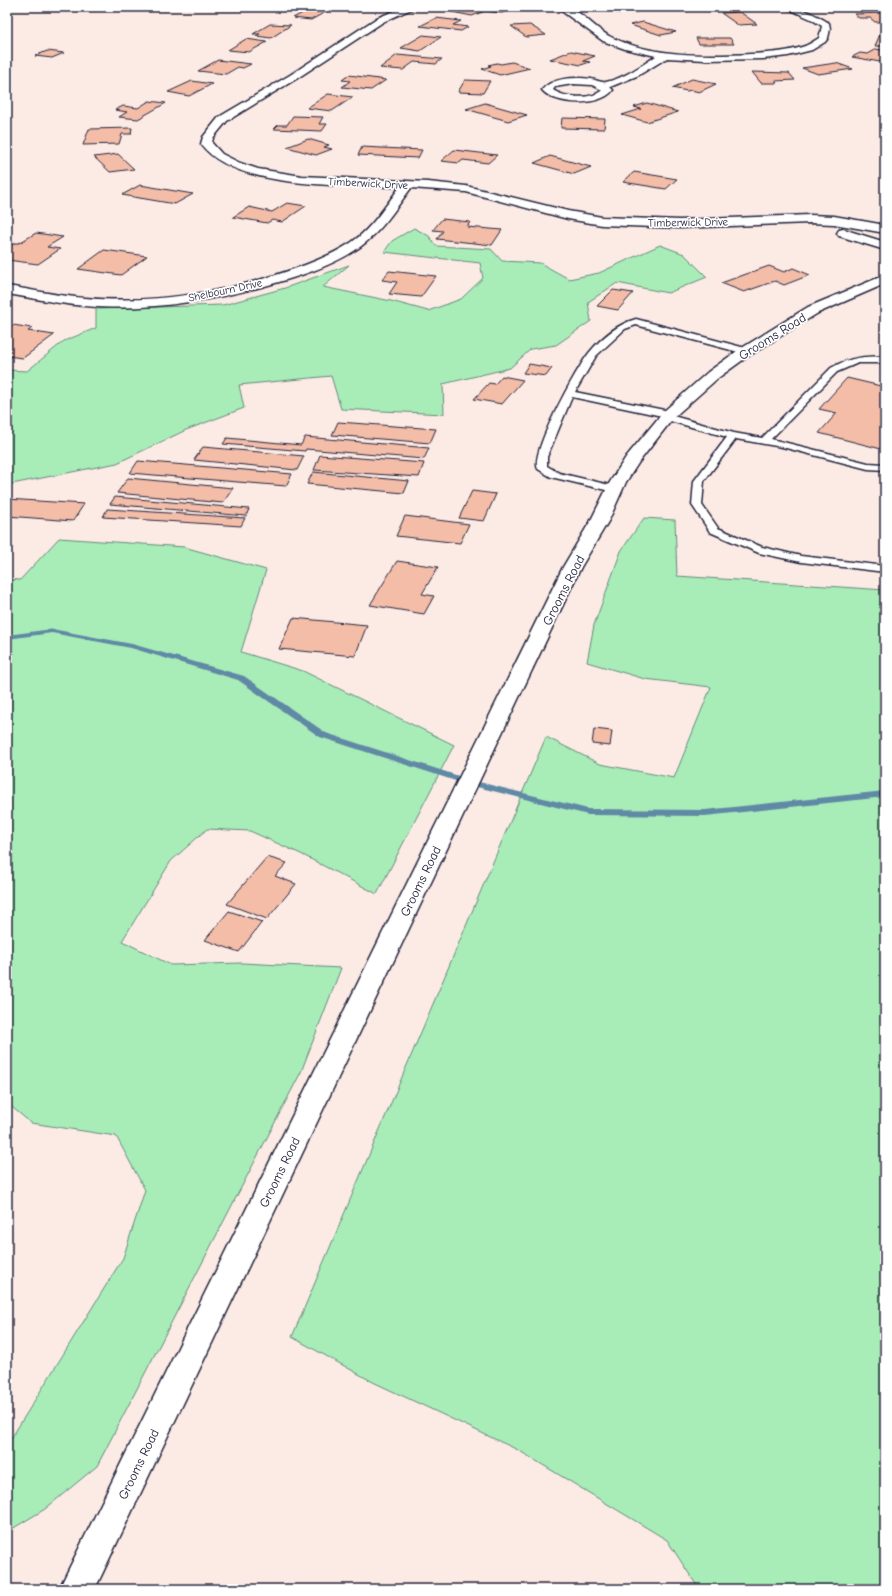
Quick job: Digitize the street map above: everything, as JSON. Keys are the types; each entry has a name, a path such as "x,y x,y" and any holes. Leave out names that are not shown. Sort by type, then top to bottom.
{"street":[{"name":"Timberwick Drive","path":"412,7 380,20 293,77 223,119 208,137 206,144 212,152 226,162 256,172 312,180 408,184 467,190 577,217 602,221 658,224 787,219 834,220 885,229"},
{"path":"560,7 576,15 597,33 612,41 641,51 665,55 728,58 773,55 802,50 815,45 823,39 826,25 814,17 788,7"},
{"path":"603,86 608,90 604,95 583,99 558,96 547,90 552,85 573,81 590,82 603,86 617,82 641,71 665,55"},
{"name":"Shelbourn Drive","path":"7,290 85,302 136,302 197,298 256,285 307,268 347,250 369,234 408,184"},
{"name":"Timberwick Drive","path":"787,219 842,232 885,246"},
{"name":"Grooms Road","path":"77,1589 572,567 600,520 614,489 632,460 668,416 713,375 746,351 813,310 885,278"}],"lane":[{"path":"614,489 555,475 542,467 542,457 568,394 593,354 628,324 636,322 746,351"},
{"path":"764,440 834,370 848,362 863,358 885,360"},
{"path":"568,394 668,416 733,436 764,440 868,466 885,467"},
{"path":"733,436 698,481 697,505 714,530 759,550 801,559 885,568"}],"green space":[{"path":"414,228 429,236 436,246 491,249 502,261 540,263 569,279 599,273 660,245 684,254 707,277 668,293 617,283 588,302 591,321 556,345 531,349 510,368 443,384 444,414 341,409 331,376 239,385 244,408 186,430 117,463 7,485 7,370 27,371 64,341 96,328 96,309 223,305 285,288 349,265 323,287 391,301 428,311 461,299 483,278 480,263 384,252 392,241"},
{"path":"644,518 675,520 677,576 885,590 885,1589 699,1589 667,1540 518,1450 373,1382 292,1337 546,737 600,764 674,778 711,687 645,679 587,662 594,625 621,551"},
{"path":"59,538 184,547 266,570 241,652 303,671 454,745 377,894 301,854 250,831 207,829 171,861 122,941 171,965 242,963 341,968 301,1072 97,1466 45,1509 7,1532 7,1445 123,1258 145,1190 116,1136 31,1123 7,1103 7,579 20,580"}],"building":[{"path":"466,7 489,7 509,10 502,13 485,11 472,16 452,12"},
{"path":"608,7 629,7 637,12 618,13"},
{"path":"312,8 329,10 311,20 293,18"},
{"path":"740,12 757,24 738,25 721,13"},
{"path":"885,13 885,22 875,22 870,18 859,18 854,14"},
{"path":"436,18 461,21 453,25 468,27 461,31 420,26"},
{"path":"643,22 676,32 661,35 630,25"},
{"path":"270,24 291,25 271,38 256,36 260,34 253,34"},
{"path":"530,25 546,35 526,37 511,26"},
{"path":"881,32 885,32 885,46 875,46"},
{"path":"423,35 441,37 420,51 401,48"},
{"path":"696,38 730,38 734,44 699,44"},
{"path":"246,39 267,42 249,52 228,50"},
{"path":"876,49 885,51 885,59 880,62 852,57 860,53 867,54"},
{"path":"47,51 64,53 52,58 35,56"},
{"path":"571,51 595,56 583,61 590,62 581,65 550,59"},
{"path":"397,55 442,59 436,64 414,62 403,70 380,68"},
{"path":"218,60 251,64 243,68 238,67 226,74 198,71"},
{"path":"512,62 530,68 500,75 482,69 491,66 488,65"},
{"path":"836,63 853,69 818,74 802,68"},
{"path":"752,72 789,73 795,80 775,81 777,83 761,83"},
{"path":"349,75 386,80 371,90 342,87 350,81 342,80"},
{"path":"692,79 716,84 699,92 672,88"},
{"path":"465,80 490,81 483,93 458,92"},
{"path":"192,81 212,84 189,96 168,92"},
{"path":"328,94 353,97 332,111 307,108"},
{"path":"149,101 166,103 138,119 119,117 127,112 115,110 123,106 138,108"},
{"path":"485,103 527,115 508,121 466,109"},
{"path":"647,103 678,112 647,122 622,115 641,109 634,107"},
{"path":"293,116 323,117 319,124 327,124 322,131 274,129 278,125 287,125"},
{"path":"562,118 605,119 604,129 561,128"},
{"path":"132,128 131,134 122,134 119,144 83,145 89,129"},
{"path":"308,139 329,145 324,147 332,149 316,155 287,147"},
{"path":"362,147 422,150 418,158 358,155"},
{"path":"454,150 497,155 488,163 463,160 459,163 441,161"},
{"path":"118,154 134,169 110,172 94,157"},
{"path":"550,156 591,167 574,174 534,163"},
{"path":"634,172 677,179 666,189 623,182"},
{"path":"140,185 193,194 175,204 122,195"},
{"path":"287,203 306,206 282,222 272,220 267,223 233,217 249,207 272,212"},
{"path":"442,219 470,222 467,227 502,230 492,245 437,239 443,231 433,230"},
{"path":"36,233 63,237 47,247 60,249 38,264 7,260 7,248"},
{"path":"104,250 147,256 121,275 78,269"},
{"path":"769,266 784,272 793,268 810,275 784,285 775,281 744,292 721,283"},
{"path":"389,271 436,276 421,297 389,294 397,282 382,280"},
{"path":"613,290 633,293 618,310 597,306"},
{"path":"13,325 32,328 28,331 54,335 23,358 7,356 7,329"},
{"path":"529,364 552,368 546,376 523,373"},
{"path":"502,376 523,380 502,404 474,399 489,383 495,384"},
{"path":"847,378 885,387 885,450 819,433 837,413 819,409"},
{"path":"338,422 436,429 430,443 332,435"},
{"path":"305,437 429,448 424,459 223,444 227,438 301,445"},
{"path":"203,447 304,456 297,470 194,460"},
{"path":"320,455 424,463 419,477 314,470"},
{"path":"138,461 292,474 286,486 130,473"},
{"path":"313,472 409,481 404,493 307,484"},
{"path":"128,478 233,488 223,503 117,493"},
{"path":"472,491 496,494 484,521 459,518"},
{"path":"115,497 249,509 246,516 110,504"},
{"path":"7,499 84,504 73,521 7,516"},
{"path":"107,509 245,518 241,526 103,517"},
{"path":"405,516 469,524 460,543 396,536"},
{"path":"397,561 438,567 422,594 434,596 424,614 370,605"},
{"path":"293,618 367,625 355,656 279,649"},
{"path":"594,729 612,731 610,746 592,744"},
{"path":"267,857 287,863 275,876 296,884 267,919 227,904"},
{"path":"229,911 262,922 239,952 205,940"}],"waterway":[{"path":"7,637 52,631 132,646 241,678 323,735 468,782 588,812 705,813 885,794"}]}
